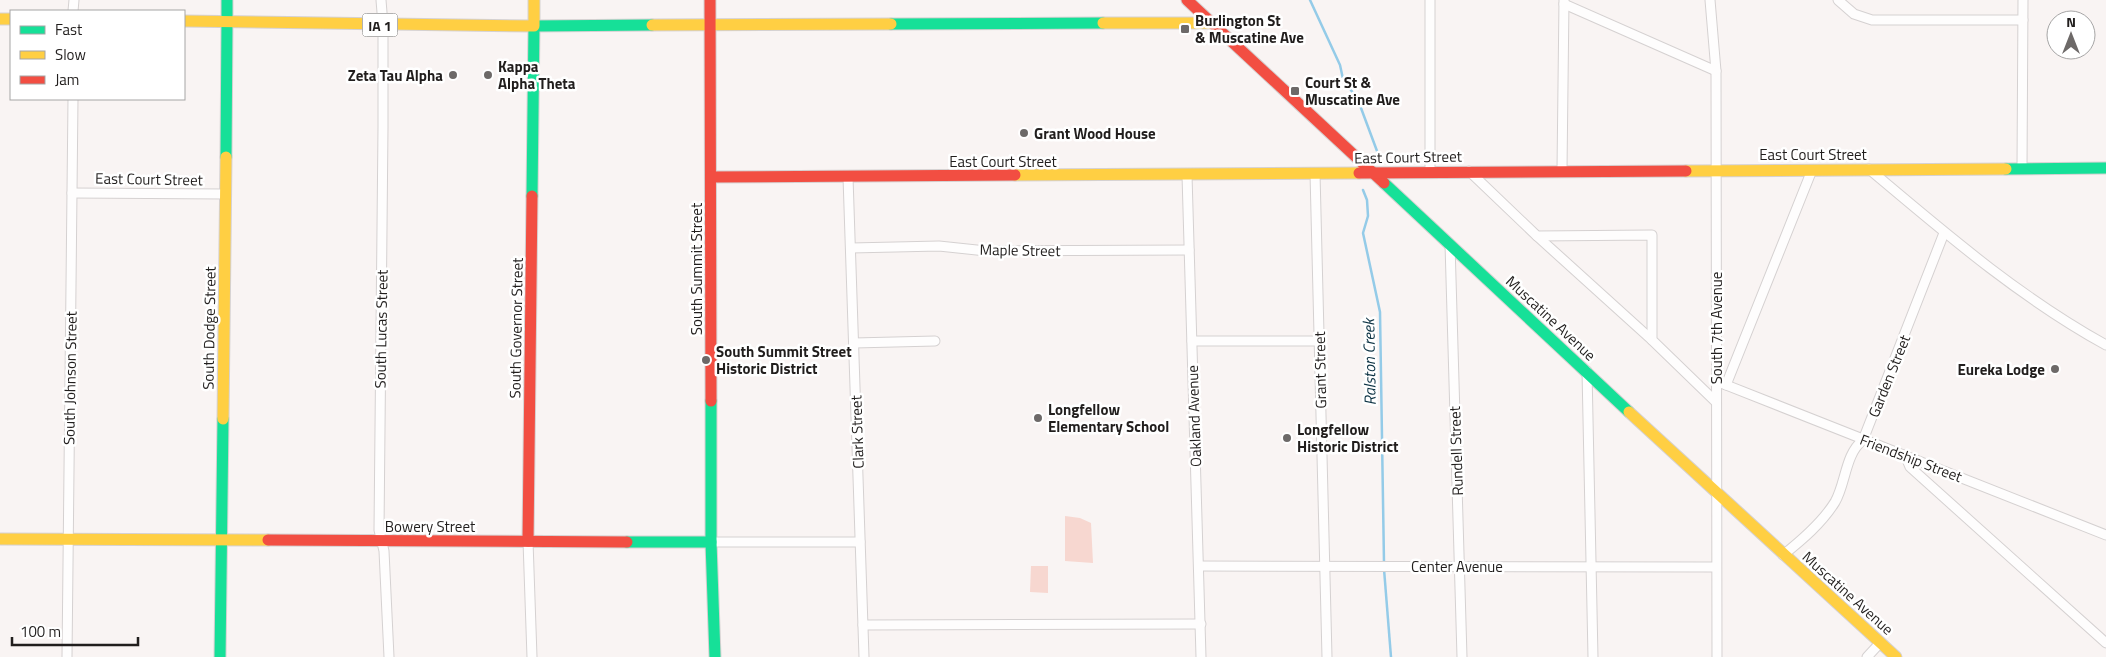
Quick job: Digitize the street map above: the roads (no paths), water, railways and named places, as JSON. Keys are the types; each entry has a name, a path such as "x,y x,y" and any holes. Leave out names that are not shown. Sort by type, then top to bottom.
{"street":[{"name":"South Dodge Street","path":"220,657 227,0"},
{"name":"South Lucas Street","path":"381,0 383,25 379,503 384,551 389,657"},
{"name":"South Governor Street","path":"532,657 528,541 534,0"},
{"name":"South Summit Street","path":"710,0 711,542 715,657"},
{"name":"Muscatine Avenue","path":"1187,0 1716,493 1896,657"},
{"path":"1430,0 1430,171"},
{"name":"South 7th Avenue","path":"1710,0 1716,71 1717,657"},
{"path":"1838,0 1854,14 1872,20 2023,20"},
{"path":"2022,168 2023,0"},
{"path":"1562,170 1564,2 1716,71"},
{"name":"IA 1","path":"185,21 534,26"},
{"path":"534,26 1211,23"},
{"name":"South Johnson Street","path":"67,657 72,100"},
{"name":"East Court Street","path":"711,177 1187,175 1716,169 2106,168"},
{"path":"1869,169 1944,233 2033,302 2106,346"},
{"path":"1726,385 1812,170"},
{"path":"1469,171 1537,236 1652,340 1716,402"},
{"name":"Grant Street","path":"1315,173 1327,657"},
{"name":"Oakland Avenue","path":"1187,175 1202,657"},
{"name":"Clark Street","path":"848,177 864,657"},
{"name":"East Court Street","path":"72,193 225,194"},
{"name":"Garden Street","path":"1783,555 1817,525 1835,502 1855,447 1863,440 1944,233"},
{"path":"1537,236 1652,235 1652,340"},
{"name":"Rundell Street","path":"1450,244 1462,657"},
{"name":"Maple Street","path":"851,248 939,246 986,251 1189,250"},
{"path":"854,343 935,341"},
{"path":"1192,342 1319,341"},
{"path":"1587,371 1593,657"},
{"name":"Friendship Street","path":"1716,381 2106,535"},
{"path":"1905,455 1910,467 2106,643"},
{"name":"Bowery Street","path":"0,539 860,542"},
{"name":"Center Avenue","path":"1199,566 1716,567"},
{"path":"863,626 1200,624"},
{"path":"1867,657 1880,643"}],"waterway":[{"name":"Ralston Creek","path":"1310,0 1340,65 1343,79 1358,100 1377,151"},
{"name":"Ralston Creek","path":"1363,190 1367,200 1368,216 1363,233 1380,312 1384,563"},
{"name":"Ralston Creek","path":"1384,569 1391,657"}],"place":[{"name":"Burlington St & Muscatine Ave","path":"1185,29"},
{"name":"Zeta Tau Alpha","path":"453,75"},
{"name":"Kappa Alpha Theta","path":"488,75"},
{"name":"Court St & Muscatine Ave","path":"1295,91"},
{"name":"Grant Wood House","path":"1024,133"},
{"name":"South Summit Street Historic District","path":"706,360"},
{"name":"Eureka Lodge","path":"2055,369"},
{"name":"Longfellow Elementary School","path":"1038,418"},
{"name":"Longfellow Historic District","path":"1287,438"}]}
